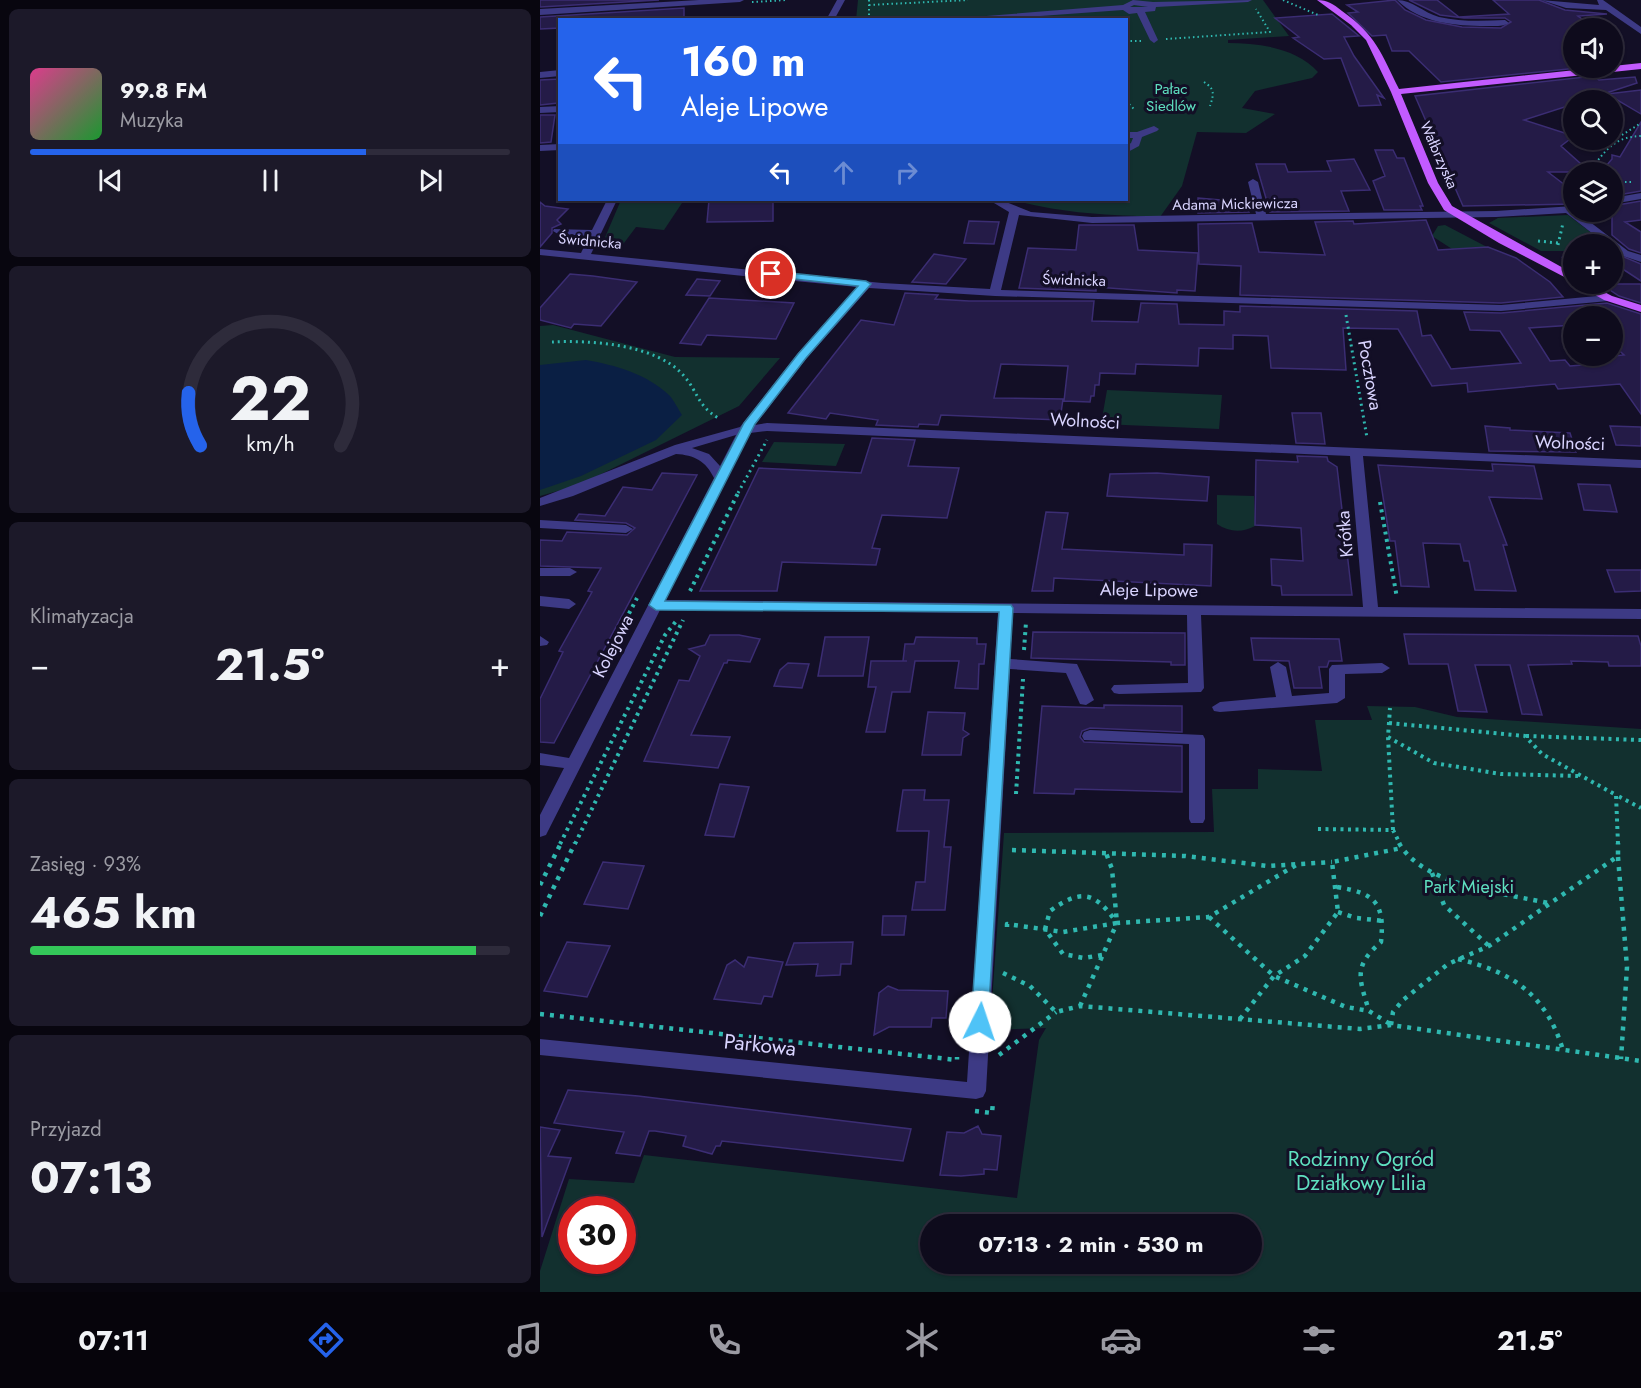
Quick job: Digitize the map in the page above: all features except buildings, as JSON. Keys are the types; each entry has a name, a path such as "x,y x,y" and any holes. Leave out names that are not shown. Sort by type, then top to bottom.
{"main road":[{"name":"Wałbrzyska","path":"1321,0 1359,27 1370,39 1396,92 1433,183 1443,201 1456,214 1563,273"},
{"path":"1396,92 1641,66"},
{"path":"1601,294 1641,316"},
{"path":"1611,299 1641,309"}],"street":[{"path":"540,12 740,0"},
{"path":"831,18 841,0"},
{"path":"968,18 1125,7 1131,3 1148,2 1152,5 1248,0"},
{"path":"1401,0 1414,12 1431,18 1471,24 1505,23"},
{"path":"1545,0 1566,6 1608,8"},
{"path":"1598,0 1641,31"},
{"path":"1125,7 1128,10 1140,11 1152,9 1152,5"},
{"path":"1140,11 1154,40"},
{"path":"540,75 558,74"},
{"path":"540,110 558,109"},
{"path":"1128,135 1138,135 1154,129"},
{"path":"1128,149 1136,144 1138,135"},
{"path":"540,148 558,147"},
{"path":"1253,182 1262,219"},
{"path":"1623,199 1641,196"},
{"path":"585,256 612,201"},
{"path":"995,292 1010,223 1015,211 996,201"},
{"name":"Adama Mickiewicza","path":"1015,211 1092,220 1563,213"},
{"path":"1581,222 1595,234"},
{"path":"558,231 596,233"},
{"name":"Świdnicka","path":"540,252 866,284 995,292 1502,308 1611,299"},
{"path":"1623,255 1641,259"},
{"path":"761,289 771,274"},
{"name":"Kolejowa","path":"540,831 746,429 802,356 866,284"},
{"name":"Wolności","path":"540,502 581,490 710,435 746,429 780,427 1362,448 1641,464"},
{"name":"Krótka","path":"1362,448 1371,613"},
{"path":"673,450 694,451 709,458 716,466 721,480"},
{"path":"540,524 626,529"},
{"path":"540,572 570,572"},
{"path":"540,601 569,604"},
{"name":"Aleje Lipowe","path":"656,605 1641,614"},
{"path":"1006,608 1003,664 1072,668 1086,700"},
{"path":"1119,689 1196,688 1194,610"},
{"name":"Parkowa","path":"540,1047 976,1091 1003,664"},
{"path":"1278,667 1285,702"},
{"path":"1220,707 1337,698 1337,669 1382,668"},
{"path":"1090,736 1197,739 1197,819"},
{"path":"540,759 574,764"}],"path":[{"path":"869,0 869,18"},
{"path":"869,5 968,0"},
{"path":"1283,0 1322,17"},
{"path":"1154,40 1270,32 1255,8"},
{"path":"1204,82 1212,87 1214,93 1210,106"},
{"path":"1128,103 1134,109"},
{"path":"1623,135 1641,123"},
{"path":"1623,136 1641,136"},
{"path":"1623,182 1641,182"},
{"path":"1555,222 1563,223 1558,243 1560,252 1563,253"},
{"path":"1532,239 1558,243"},
{"name":"Pocztowa","path":"1345,310 1362,448"},
{"path":"552,342 594,341 640,351 683,375 694,399 718,418"},
{"path":"693,594 689,592 750,468 769,437"},
{"path":"1378,492 1400,613"},
{"path":"540,885 665,635 679,618"},
{"path":"540,916 675,636 686,618"},
{"path":"1016,795 1026,619 1037,619"},
{"path":"656,634 675,636"},
{"path":"1390,708 1388,737 1394,830 1402,848 1413,861 1431,872 1478,887 1548,903"},
{"path":"1389,723 1525,736 1641,740"},
{"path":"607,733 612,738 625,740"},
{"path":"1525,736 1542,754 1641,808"},
{"path":"1388,737 1434,763 1501,774 1579,776"},
{"path":"1616,795 1618,856 1627,967 1621,1059"},
{"path":"1318,829 1394,830"},
{"path":"1013,839 1012,850 1185,856 1268,866 1332,862 1402,848"},
{"path":"1080,1006 1117,923 1112,869 1106,853"},
{"path":"1391,1025 1393,1012 1403,1000 1448,964 1489,946 1618,856"},
{"path":"1240,1019 1274,976 1305,956 1338,912 1337,887 1332,862"},
{"path":"1006,933 1007,924 1063,932 1117,923 1209,917 1296,864"},
{"path":"1431,872 1444,905 1489,946"},
{"path":"1337,887 1361,890 1371,897 1380,906 1384,921 1381,942 1364,957 1360,982 1369,1011"},
{"path":"1045,929 1050,911 1072,896 1096,898 1117,923"},
{"path":"1338,912 1356,918 1384,921"},
{"path":"1209,917 1274,976 1346,1007 1369,1011 1391,1025"},
{"path":"1045,929 1063,954 1084,958 1102,955"},
{"path":"1458,960 1483,965 1521,984 1549,1013 1558,1031 1563,1050"},
{"path":"1002,983 1004,963"},
{"path":"1003,973 1029,986 1056,1012"},
{"path":"998,1046 997,1057 1056,1012 1080,1006 1360,1029 1391,1025 1641,1061"},
{"path":"540,1014 957,1060 958,1048"}],"green space":[{"name":"Pałac Siedlów","path":"858,0 1263,0 1289,36 1228,40 1228,43 1277,48 1299,57 1318,72 1312,78 1255,91 1242,108 1275,114 1246,133 1197,132 1182,186 1160,217 1086,213 1018,201 1128,201 1128,18 856,18"},
{"path":"621,201 683,201 664,230 636,227 618,251 600,249"},
{"path":"1563,215 1563,222 1577,222 1593,234 1563,234 1563,251 1541,251 1489,223 1498,218"},
{"path":"1445,225 1487,247 1452,249 1432,236 1438,226"},
{"path":"553,325 675,357 780,358 739,406 579,485 540,496 540,326"},
{"path":"1107,390 1222,395 1219,429 1101,424"},
{"path":"774,442 845,444 836,466 762,462"},
{"path":"1217,495 1254,496 1255,526 1236,531 1217,524"},
{"path":"1367,706 1415,707 1457,717 1641,729 1641,1292 540,1292 540,1271 558,1214 558,1274 636,1274 636,1196 564,1196 569,1179 634,1183 644,1155 1017,1198 1039,1040 1046,1028 990,1030 1004,833 1214,832 1212,789 1258,789 1258,769 1322,771 1315,720 1372,720"}],"water":[{"path":"586,360 619,368 651,381 669,395 682,415 656,440 581,476 540,490 540,365"}],"route":[{"path":"771,274 866,284 802,356 750,423 656,605 1006,608 980,1022"}],"park label":[{"name":"Park Miejski","path":"1469,887"},
{"name":"Rodzinny Ogród Działkowy Lilia","path":"1361,1171"}]}
